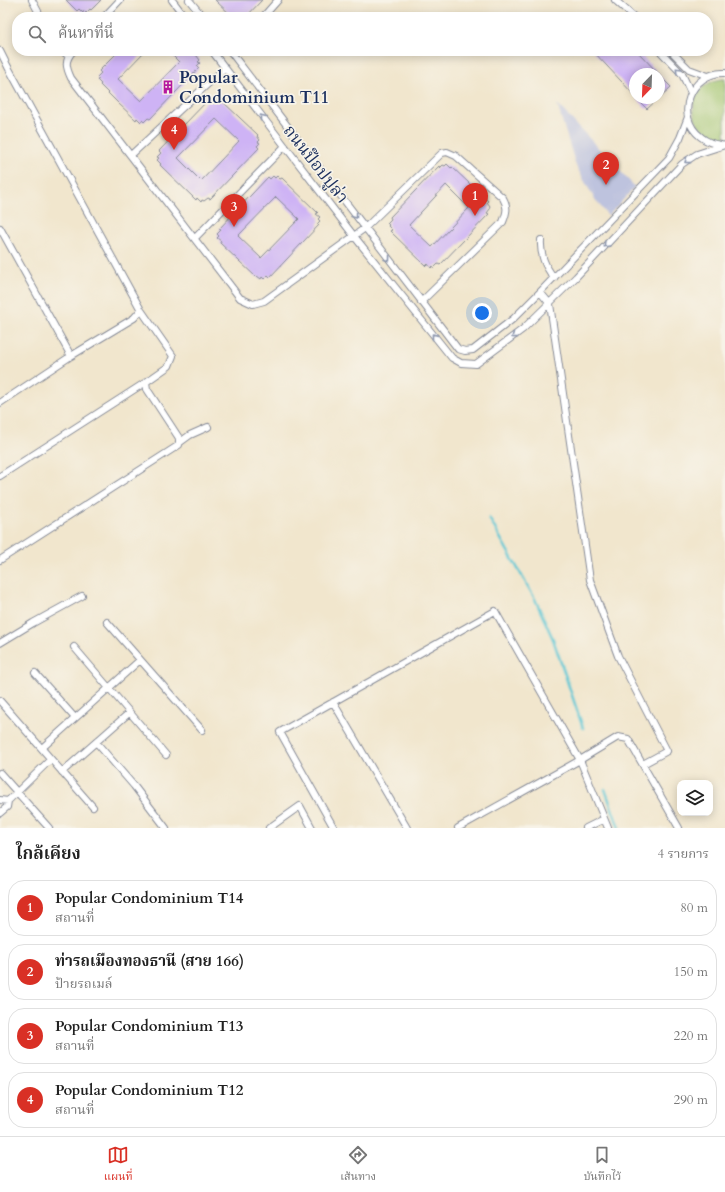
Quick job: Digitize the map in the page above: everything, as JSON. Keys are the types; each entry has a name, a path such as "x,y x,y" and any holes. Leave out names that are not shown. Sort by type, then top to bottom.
{"street":[{"path":"32,0 38,12"},
{"path":"109,12 120,0"},
{"path":"172,0 181,12"},
{"path":"189,0 199,12"},
{"path":"267,12 278,0"},
{"path":"615,0 627,12"},
{"path":"0,51 11,74 141,310 173,356 169,366 146,382 0,476"},
{"path":"70,56 66,67 71,78 132,155 240,298 253,304 264,301 365,228 442,153 448,152 456,156 503,198 507,206 507,214 503,222 421,302"},
{"name":"ถนนป๊อปปูล่า","path":"216,56 354,236 452,358 460,364"},
{"name":"ถนนป๊อปปูล่า","path":"235,56 421,302 458,349 465,351"},
{"path":"665,56 682,74 691,93"},
{"path":"676,56 689,69 708,76"},
{"path":"132,155 225,68"},
{"path":"724,146 709,143 700,137 692,128 688,117 687,105 691,93 698,83 708,76 720,72 725,73"},
{"path":"688,117 680,138 669,158 513,319 473,350 465,351 460,364 476,364 524,329 550,304 682,164 697,154 724,146"},
{"path":"195,238 285,146"},
{"path":"622,207 632,216"},
{"path":"0,228 71,356"},
{"path":"541,240 540,250 543,261 546,268 554,278"},
{"path":"540,292 550,304 590,580 618,656 667,751 642,764"},
{"path":"0,403 71,356 134,318 141,310"},
{"path":"146,382 147,389 179,438 179,443"},
{"path":"0,560 180,445 179,443 190,435 208,427"},
{"path":"0,643 82,596"},
{"path":"334,828 280,732 495,611 580,760 608,828"},
{"path":"107,622 202,730"},
{"path":"74,647 166,755"},
{"path":"42,748 140,660"},
{"path":"35,673 75,718"},
{"path":"0,701 93,806"},
{"path":"333,702 407,828"},
{"path":"62,772 130,713"},
{"path":"458,828 580,760 618,737 628,739 679,828"},
{"path":"96,742 134,786 166,828"},
{"path":"0,813 7,807 8,801 51,759"},
{"path":"0,773 49,828"},
{"path":"0,800 8,801"},
{"path":"269,828 300,806 312,828"},
{"path":"586,828 604,819"}],"shaded area":[{"path":"557,104 635,187 608,216 594,198 576,166"}],"green space":[{"path":"725,79 725,139 712,136 702,129 696,120 694,110 695,100 700,90 709,83"}],"building":[{"path":"66,0 101,0 87,12 82,12 79,9 77,11"},
{"path":"215,0 262,0 251,12 228,12"},
{"name":"Popular Condominium T11","path":"114,56 140,56 118,79 141,101 179,62 173,56 197,56 200,60 198,62 200,63 197,66 199,68 150,119 148,118 144,122 142,120 141,122 137,118 136,120 100,85 101,84 97,80 99,79 97,77 101,73 99,71"},
{"path":"598,56 642,56 653,68 629,68 629,90"},
{"path":"665,81 671,87 665,92"},
{"path":"217,98 221,102 222,101 258,135 257,136 260,140 258,142 260,143 257,146 259,148 210,199 208,198 204,201 202,200 201,202 197,198 196,200 160,165 161,164 157,160 159,158 157,157 161,153 159,151 208,100 210,102 213,99 215,100","holes":["216,119 239,141 201,181 178,158"]},
{"path":"642,104 652,104 647,109"},
{"path":"447,164 451,168 452,167 488,201 487,202 490,209 487,213 489,214 440,265 438,264 434,268 433,266 431,268 428,264 426,266 390,231 392,230 387,223 391,219 390,217 439,166 440,168 443,165 445,166","holes":["446,185 469,208 432,247 409,225"]},
{"path":"273,176 275,178 277,176 280,179 282,178 318,213 316,214 320,217 318,219 320,221 317,224 319,225 270,277 268,275 264,279 262,277 261,279 257,276 256,277 220,243 221,241 217,238 219,236 217,234 221,230 219,229 268,177 270,179","holes":["276,197 299,219 261,258 238,236"]}],"waterway":[{"path":"489,518 535,599 553,639 583,728"},
{"path":"605,789 619,828"}],"place":[{"name":"Popular Condominium T11","path":"168,87"},
{"name":"Popular Condominium T12","path":"174,150"},
{"name":"ท่ารถเมืองทองธานี (สาย 166)","path":"606,185"},
{"name":"Popular Condominium T14","path":"475,216"},
{"name":"Popular Condominium T13","path":"234,227"}]}
